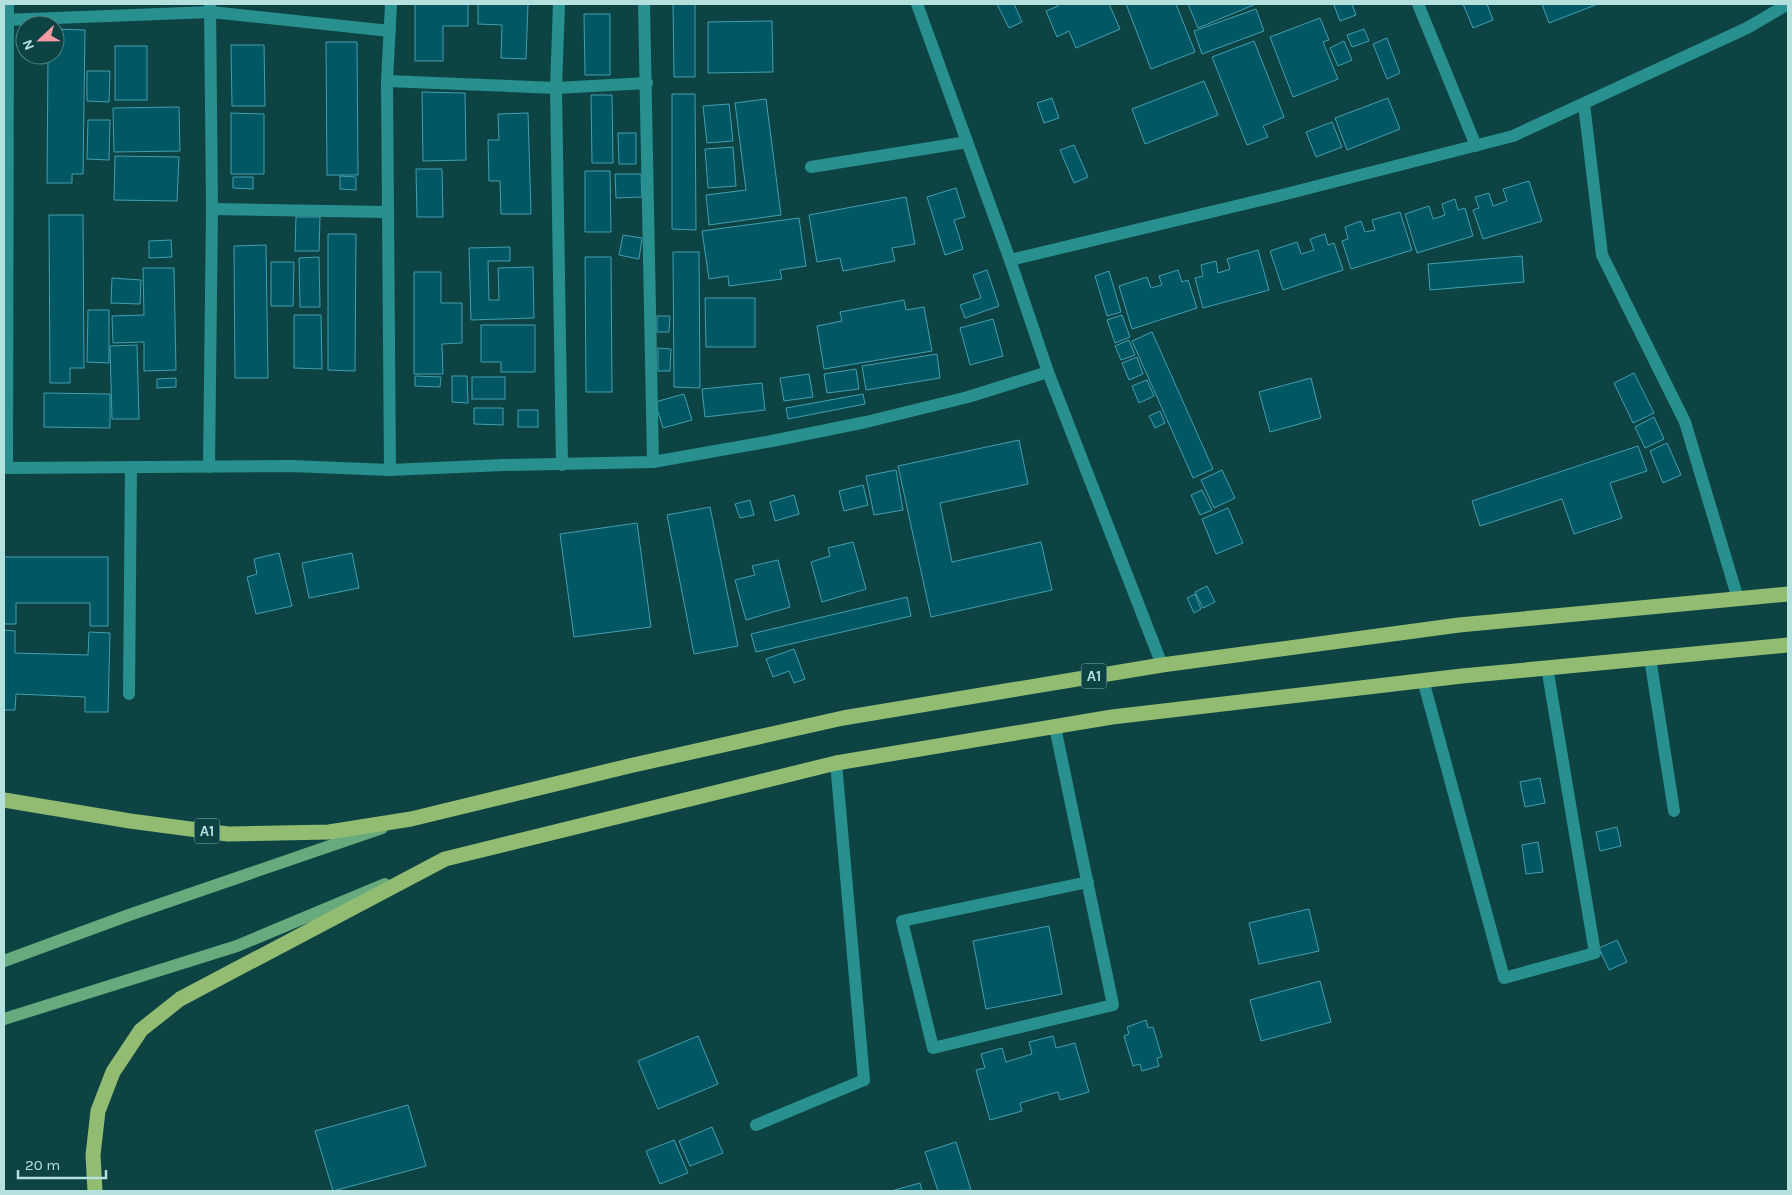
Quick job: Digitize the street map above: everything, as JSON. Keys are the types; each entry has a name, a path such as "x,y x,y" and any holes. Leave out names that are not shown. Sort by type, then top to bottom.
{"highway":[{"name":"A1","path":"4,800 130,821 228,834 329,832 410,819 629,766 842,718 1162,665 1459,625 1788,594"},
{"path":"95,1191 93,1155 98,1111 113,1072 141,1030 180,999 445,859 836,763 1122,716 1423,680 1788,645"}],"main road":[{"path":"4,961 130,915 410,819"},
{"path":"4,1019 237,946 445,859"}],"street":[{"path":"8,4 6,20 5,468 291,466 390,470 503,465 654,462 866,422 968,398 1048,372"},
{"path":"390,470 387,81 391,4"},
{"path":"559,4 556,88 562,465"},
{"path":"644,4 654,462"},
{"path":"917,4 1010,260 1048,372 1162,665"},
{"path":"1418,4 1476,146"},
{"path":"1010,260 1278,196 1513,136 1747,28 1788,4"},
{"path":"6,20 211,8 390,31"},
{"path":"209,467 212,208 211,8"},
{"path":"387,81 556,88 647,83"},
{"path":"1584,104 1602,255 1685,422 1738,599"},
{"path":"811,167 967,142"},
{"path":"212,208 387,212"},
{"path":"128,694 131,467"},
{"path":"1650,658 1674,811"},
{"path":"1423,680 1504,978 1595,953 1547,667"},
{"path":"1055,727 1088,882 1113,1005 933,1048 902,921 1088,882"},
{"path":"756,1126 864,1080 836,763"}],"building":[{"path":"415,4 468,4 468,26 443,26 443,61 415,61"},
{"path":"478,4 528,4 526,59 501,58 502,25 478,24"},
{"path":"673,4 695,4 695,77 674,77"},
{"path":"997,4 1014,4 1022,22 1009,28"},
{"path":"1057,4 1109,4 1120,29 1076,48 1069,31 1057,37 1046,11 1058,6"},
{"path":"1126,4 1176,4 1195,52 1151,69"},
{"path":"1188,4 1256,4 1198,28"},
{"path":"1352,4 1356,15 1340,21 1334,5"},
{"path":"1463,4 1487,4 1493,20 1473,28"},
{"path":"1542,4 1598,4 1549,23"},
{"path":"1256,9 1264,31 1202,54 1194,31"},
{"path":"584,14 610,14 610,75 585,75"},
{"path":"1320,18 1329,40 1323,42 1338,79 1293,97 1270,37"},
{"path":"772,21 773,72 708,73 708,22"},
{"path":"65,29 85,30 83,174 72,174 72,183 47,183 48,65 65,65"},
{"path":"1364,29 1369,41 1352,47 1347,35"},
{"path":"1387,38 1400,73 1387,79 1373,44"},
{"path":"1254,41 1284,117 1263,126 1268,137 1247,145 1212,57"},
{"path":"1344,41 1352,60 1338,66 1330,48"},
{"path":"326,42 357,42 358,175 327,175"},
{"path":"231,45 264,45 265,106 232,106"},
{"path":"115,46 147,46 147,100 115,100"},
{"path":"87,71 110,71 109,102 87,101"},
{"path":"1204,81 1218,115 1145,144 1132,109"},
{"path":"422,92 465,93 466,160 423,161"},
{"path":"672,94 695,94 696,230 672,229"},
{"path":"591,95 612,95 613,163 592,163"},
{"path":"1052,98 1059,118 1044,123 1037,103"},
{"path":"1388,98 1400,129 1347,150 1335,118"},
{"path":"766,99 781,215 709,225 706,195 746,190 735,103"},
{"path":"729,104 733,141 707,143 703,106"},
{"path":"179,107 180,151 114,152 113,108"},
{"path":"231,113 264,114 264,174 231,174"},
{"path":"528,113 531,214 501,214 500,181 489,181 488,140 499,140 498,114"},
{"path":"88,120 110,120 109,160 87,159"},
{"path":"1332,122 1342,147 1316,157 1306,132"},
{"path":"618,133 636,133 636,164 619,164"},
{"path":"1074,145 1088,177 1074,183 1060,150"},
{"path":"733,147 736,186 708,188 705,149"},
{"path":"115,156 179,157 177,201 114,200"},
{"path":"416,169 442,169 443,217 417,217"},
{"path":"585,171 610,171 611,232 585,232"},
{"path":"615,174 641,174 642,197 616,198"},
{"path":"340,176 356,177 356,190 340,189"},
{"path":"233,177 253,177 253,189 233,188"},
{"path":"1529,181 1542,221 1483,239 1473,210 1479,208 1475,197 1489,193 1493,206 1507,201 1503,189"},
{"path":"956,188 965,217 954,220 963,249 945,255 927,197"},
{"path":"906,197 915,244 892,248 895,261 843,271 840,258 817,262 809,215"},
{"path":"1455,199 1458,210 1465,208 1473,236 1417,253 1405,214 1429,206 1433,219 1445,215 1442,204"},
{"path":"1400,212 1412,250 1351,269 1342,241 1348,239 1345,227 1361,221 1365,232 1375,230 1372,220"},
{"path":"49,215 83,215 84,368 70,368 70,383 50,383"},
{"path":"296,217 320,217 319,251 295,251"},
{"path":"799,218 806,266 780,270 782,279 729,286 728,276 709,279 702,231"},
{"path":"328,234 356,234 355,371 328,370"},
{"path":"1325,234 1328,245 1334,243 1343,270 1283,290 1270,251 1297,242 1301,254 1314,250 1310,239"},
{"path":"623,235 642,238 639,259 619,255"},
{"path":"171,240 172,257 149,258 149,241"},
{"path":"266,245 268,378 235,378 234,246"},
{"path":"510,247 510,261 488,261 489,300 499,300 498,268 533,267 534,318 471,320 469,248"},
{"path":"1258,250 1269,290 1203,308 1195,278 1203,276 1201,265 1216,261 1218,273 1230,269 1227,259"},
{"path":"673,252 699,252 700,388 674,387"},
{"path":"1522,256 1524,282 1430,290 1428,264"},
{"path":"319,257 320,307 300,307 299,258"},
{"path":"585,257 611,257 612,392 586,392"},
{"path":"271,262 294,262 293,306 271,306"},
{"path":"143,268 174,268 176,370 144,371 144,342 113,343 112,316 144,315"},
{"path":"987,270 999,306 965,318 960,305 981,298 973,275"},
{"path":"1178,270 1182,282 1188,280 1197,308 1132,329 1119,286 1147,277 1151,288 1162,285 1159,276"},
{"path":"1109,271 1121,312 1107,316 1095,276"},
{"path":"414,272 441,272 441,303 462,303 462,343 442,344 443,374 414,374"},
{"path":"112,278 141,280 140,304 111,303"},
{"path":"705,298 755,298 755,347 706,347"},
{"path":"904,300 906,310 924,307 932,351 824,369 817,326 842,321 840,312"},
{"path":"88,310 109,310 109,363 87,362"},
{"path":"294,315 321,315 322,369 294,368"},
{"path":"1122,315 1130,337 1115,343 1107,320"},
{"path":"657,316 670,316 669,332 657,332"},
{"path":"993,319 1003,356 970,365 960,328"},
{"path":"481,325 535,325 535,372 501,372 501,362 481,362"},
{"path":"1152,332 1213,469 1193,478 1132,341"},
{"path":"1129,340 1135,355 1121,360 1115,346"},
{"path":"137,345 139,419 112,419 110,346"},
{"path":"658,348 671,349 670,371 658,371"},
{"path":"937,354 940,378 866,390 862,366"},
{"path":"1137,357 1143,374 1129,380 1122,363"},
{"path":"856,369 859,389 827,393 824,374"},
{"path":"1634,373 1654,413 1633,423 1614,383"},
{"path":"809,374 813,397 784,401 780,378"},
{"path":"415,376 441,377 440,387 415,386"},
{"path":"452,376 467,376 468,403 452,402"},
{"path":"472,377 505,377 505,399 472,399"},
{"path":"176,378 176,387 157,388 157,379"},
{"path":"1311,378 1321,418 1270,432 1259,392"},
{"path":"1147,380 1154,396 1139,403 1132,386"},
{"path":"762,383 765,410 705,417 702,389"},
{"path":"44,393 110,394 110,428 44,427"},
{"path":"684,394 692,420 663,428 655,402"},
{"path":"863,394 865,404 788,419 786,408"},
{"path":"474,408 503,408 503,425 474,424"},
{"path":"518,410 538,410 538,427 518,427"},
{"path":"1160,411 1165,423 1155,428 1149,416"},
{"path":"1654,417 1664,439 1645,448 1635,427"},
{"path":"1019,440 1028,484 940,503 952,562 1041,542 1052,590 931,617 898,466"},
{"path":"1667,443 1681,475 1663,483 1650,451"},
{"path":"1638,446 1647,471 1610,483 1622,518 1574,534 1562,499 1480,526 1472,501"},
{"path":"896,470 903,510 874,515 866,476"},
{"path":"1222,470 1235,498 1214,508 1201,480"},
{"path":"863,485 868,505 844,511 839,491"},
{"path":"1202,490 1212,510 1200,515 1191,495"},
{"path":"794,495 799,514 775,521 770,502"},
{"path":"750,500 754,515 740,518 735,504"},
{"path":"710,507 738,646 694,654 667,515"},
{"path":"1228,508 1243,543 1216,554 1202,519"},
{"path":"637,523 651,627 574,637 560,534"},
{"path":"853,542 866,589 822,602 811,562 830,556 828,548"},
{"path":"279,553 292,606 256,614 247,577 257,574 254,559"},
{"path":"352,553 359,588 309,598 302,563"},
{"path":"4,557 108,557 108,626 90,626 90,603 16,603 16,624 4,624"},
{"path":"778,560 790,607 746,620 735,580 755,575 752,566"},
{"path":"1207,586 1215,602 1203,608 1195,592"},
{"path":"1195,594 1201,609 1194,613 1187,598"},
{"path":"907,597 911,616 756,652 751,634"},
{"path":"4,630 15,631 15,653 88,655 89,632 110,633 108,712 85,712 85,697 16,694 15,710 4,710"},
{"path":"794,649 805,679 794,683 789,671 773,677 766,659"},
{"path":"1540,778 1545,803 1525,807 1520,782"},
{"path":"1617,827 1621,846 1600,851 1596,832"},
{"path":"1538,842 1543,872 1526,874 1522,845"},
{"path":"1309,909 1319,951 1259,964 1249,923"},
{"path":"1049,926 1062,994 986,1009 973,941"},
{"path":"1617,940 1627,962 1609,970 1599,948"},
{"path":"1320,981 1331,1022 1261,1041 1250,1000"},
{"path":"1146,1020 1148,1028 1153,1027 1162,1057 1157,1058 1159,1066 1142,1071 1140,1064 1133,1066 1124,1036 1129,1034 1127,1027"},
{"path":"698,1036 718,1084 658,1109 638,1061"},
{"path":"1053,1036 1056,1048 1075,1043 1089,1092 1060,1100 1058,1092 1020,1103 1022,1111 990,1120 976,1070 985,1068 981,1054 1002,1048 1006,1062 1032,1054 1029,1042"},
{"path":"408,1105 426,1166 333,1191 315,1131"},
{"path":"712,1127 723,1153 690,1166 679,1141"},
{"path":"674,1140 688,1173 660,1184 646,1151"},
{"path":"956,1142 971,1190 938,1191 925,1152"},
{"path":"920,1183 922,1191 891,1191"}]}
